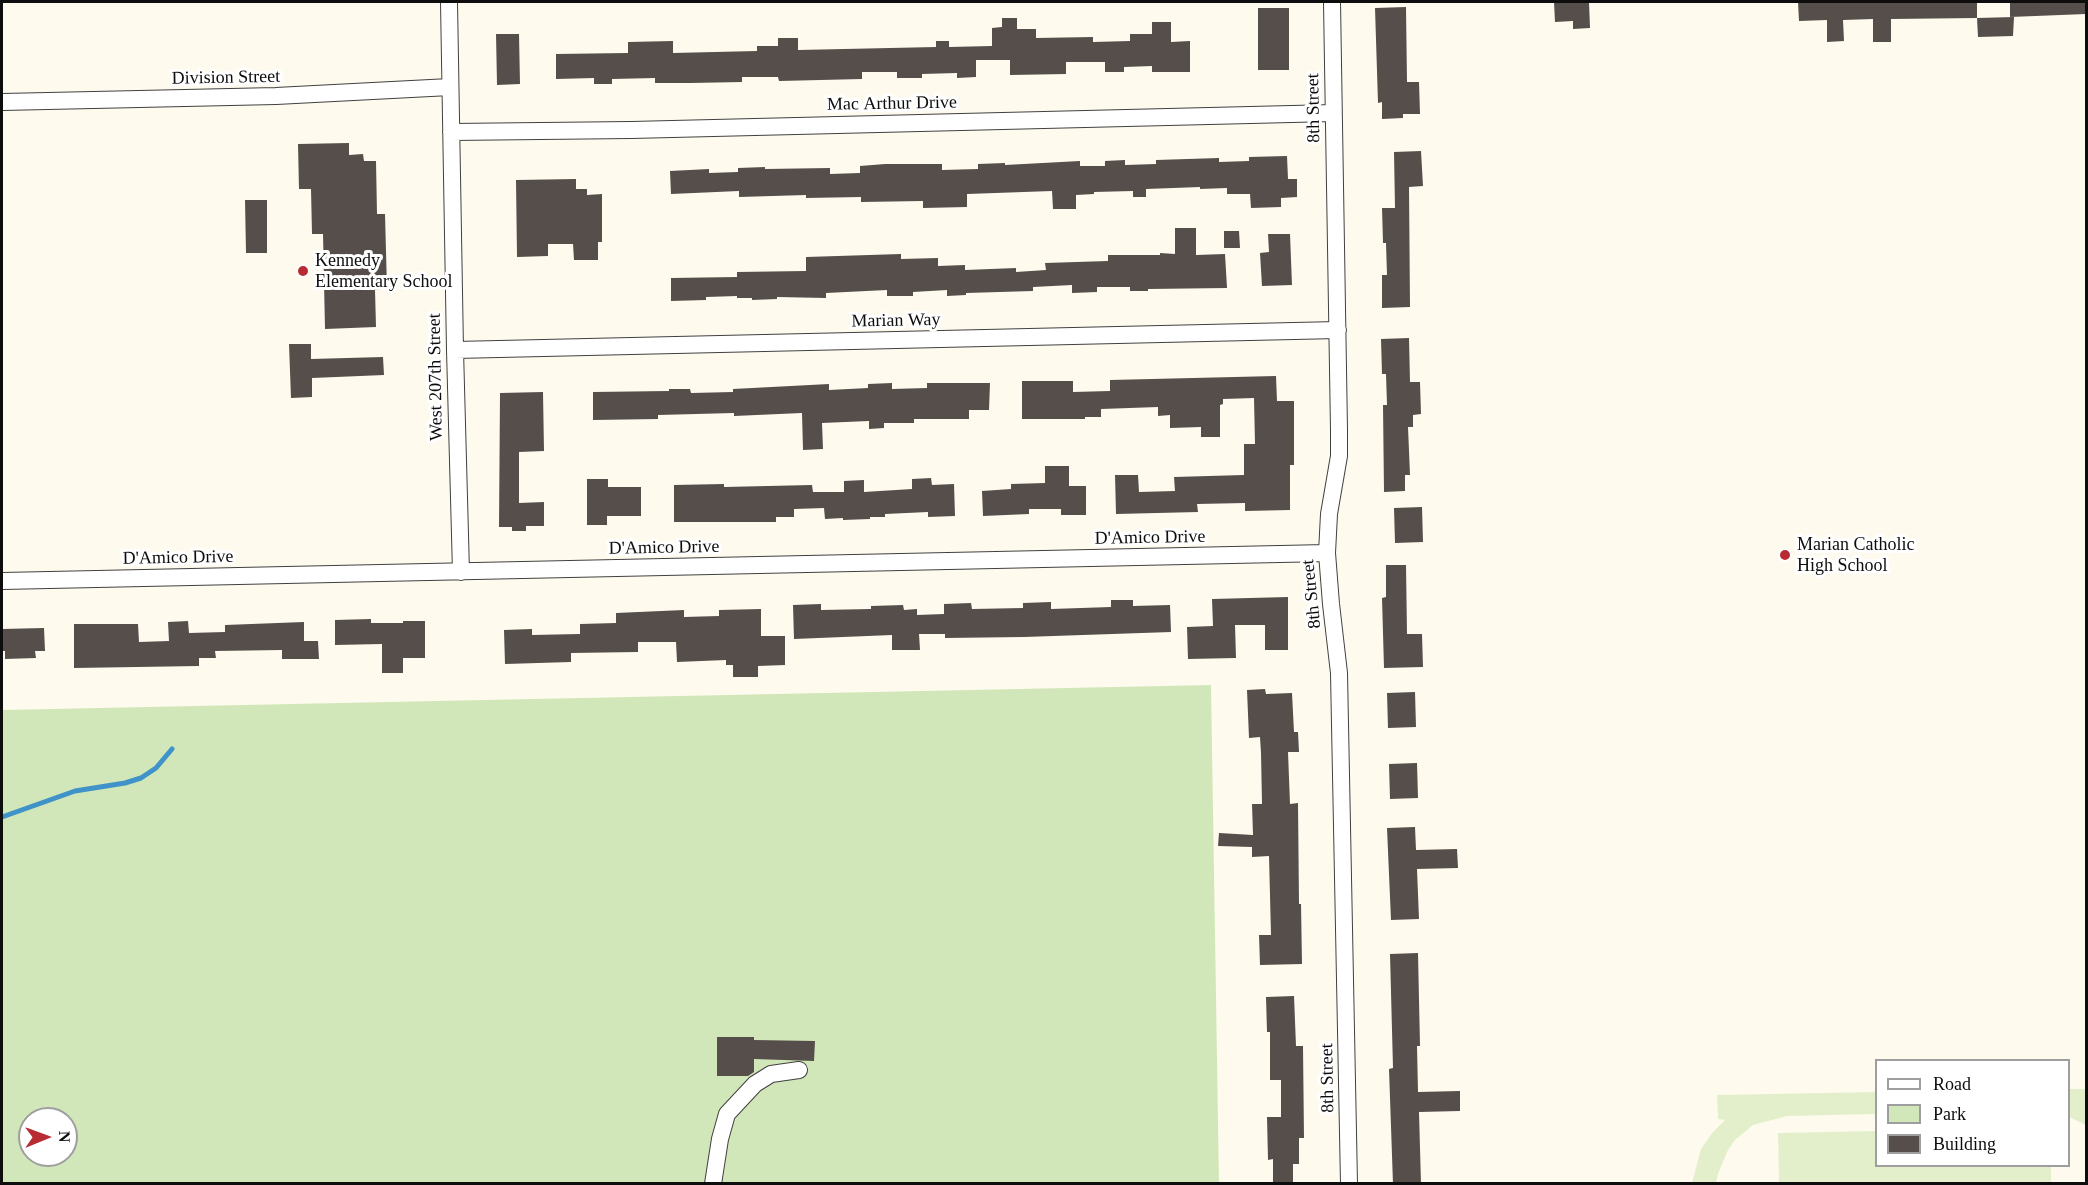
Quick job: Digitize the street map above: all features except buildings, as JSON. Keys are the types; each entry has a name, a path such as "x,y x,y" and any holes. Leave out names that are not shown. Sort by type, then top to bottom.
{"street":[{"name":"West 207th Street","path":"449,2 461,572"},
{"name":"8th Street","path":"1332,2 1339,456 1329,514 1327,553 1340,673 1349,1184"},
{"name":"Division Street","path":"2,102 276,96 450,87"},
{"name":"Mac Arthur Drive","path":"451,132 631,130 1333,113"},
{"name":"Marian Way","path":"455,350 1338,330"},
{"name":"D'Amico Drive","path":"2,581 1327,553"},
{"path":"713,1184 720,1139 728,1114 755,1084 771,1074 799,1070"}],"green space":[{"path":"1211,685 1219,1183 2,1183 2,710"},
{"path":"2070,1089 2086,1089 2086,1125 2070,1117"},
{"path":"1875,1092 1875,1114 1787,1116 1753,1125 1735,1140 1728,1150 1716,1183 1692,1183 1701,1149 1725,1120 1718,1119 1717,1095"},
{"path":"1875,1131 1875,1167 2051,1167 2051,1183 1779,1183 1778,1133"}],"waterway":[{"path":"2,817 75,791 125,783 141,778 156,768 172,749"}],"place":[{"name":"Kennedy Elementary School","path":"303,271"},
{"name":"Marian Catholic High School","path":"1785,555"}]}
